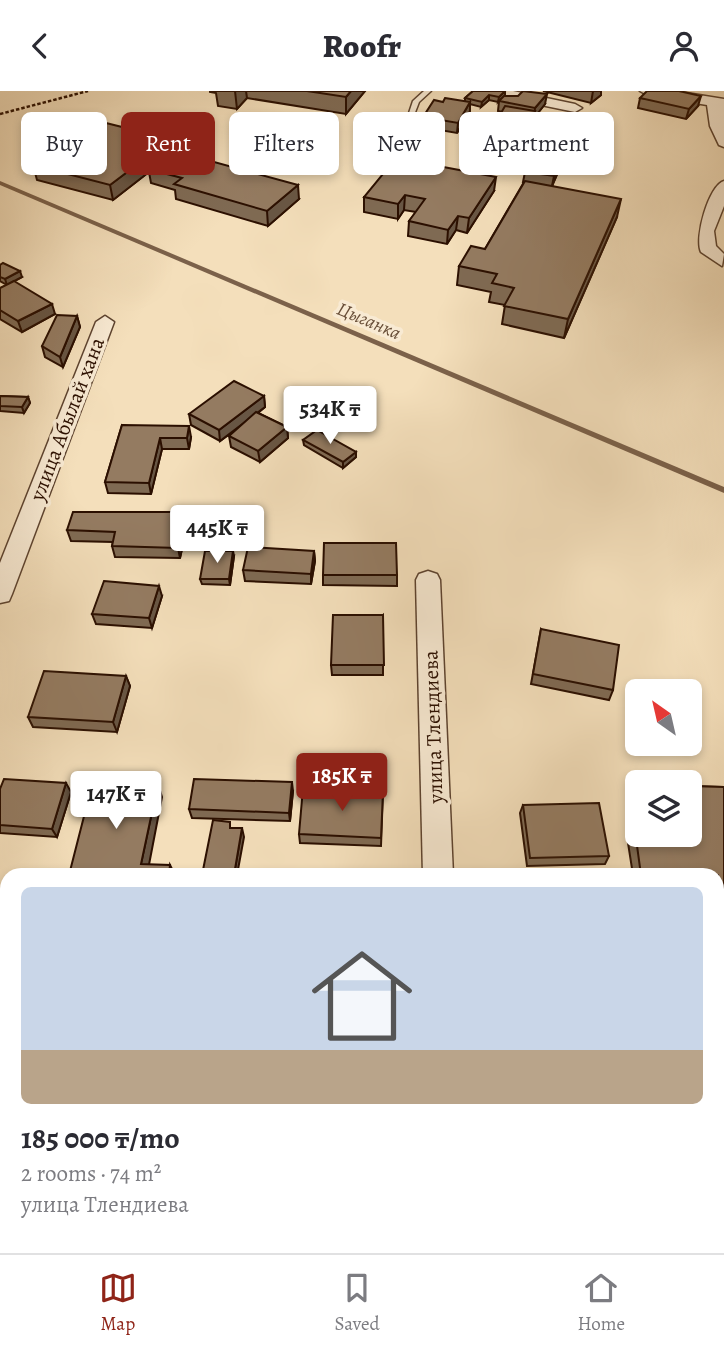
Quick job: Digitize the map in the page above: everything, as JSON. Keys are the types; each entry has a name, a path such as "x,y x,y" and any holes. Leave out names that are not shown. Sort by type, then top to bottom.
{"street":[{"path":"492,91 575,108"},
{"path":"647,91 719,103 717,126 724,142"},
{"path":"722,261 707,248 706,231 724,186"},
{"name":"улица Абылай хана","path":"0,594 105,322"},
{"name":"улица Тлендиева","path":"428,580 438,868"}],"lane":[{"path":"413,112 416,101 428,91"}],"path":[{"path":"0,114 89,91"}],"building":[{"path":"307,91 351,91 346,97"},
{"path":"473,91 505,91 499,97 489,95 482,102 465,98"},
{"path":"523,91 547,94 535,108 499,101 504,96 518,96"},
{"path":"647,91 679,91 701,96 689,109 640,98"},
{"path":"445,98 470,102 464,112 459,112 458,123 445,121 445,112 426,112 434,100 443,102"},
{"path":"505,106 535,111 534,112 502,112"},
{"path":"107,123 121,127 121,175 123,175 110,185 72,175 107,175"},
{"path":"215,162 229,166 229,175 262,175 298,185 267,211 174,184 182,178 171,175 215,175"},
{"path":"445,167 459,170 459,175 496,177 469,218 458,216 448,230 409,221 425,199 405,195 398,204 364,197 382,175 445,175"},
{"path":"525,181 621,199 568,319 504,306 514,288 492,283 497,274 459,266 471,246 485,249"},
{"path":"3,263 20,271 5,279 0,277 0,265"},
{"path":"14,281 52,304 18,321 0,310 0,288"},
{"path":"57,315 77,316 60,357 42,346"},
{"path":"234,381 264,396 219,430 189,414"},
{"path":"0,396 28,397 22,407 0,406"},
{"path":"256,412 287,427 258,451 229,436"},
{"path":"122,425 189,426 187,438 160,438 149,483 105,482"},
{"path":"317,430 356,452 343,462 303,440"},
{"path":"73,512 186,512 178,548 112,546 115,532 67,530"},
{"path":"324,543 396,543 397,575 323,575"},
{"path":"248,547 314,551 311,574 243,570"},
{"path":"205,551 233,551 229,579 200,579"},
{"path":"104,581 159,586 149,618 92,614"},
{"path":"333,615 383,615 384,665 331,665"},
{"path":"541,629 619,645 613,690 533,674"},
{"path":"44,671 126,676 113,722 28,717"},
{"path":"4,779 66,783 52,829 0,825 0,789"},
{"path":"194,779 292,782 289,813 189,809"},
{"path":"93,781 158,784 141,864 170,865 170,868 71,868"},
{"path":"702,786 724,787 724,868 640,868 637,847 702,847"},
{"path":"303,788 383,791 381,838 299,834"},
{"path":"599,803 609,856 530,858 523,805"},
{"path":"213,820 230,822 230,828 242,828 235,868 203,868"}],"waterway":[{"name":"Цыганка","path":"0,183 724,490"}]}
